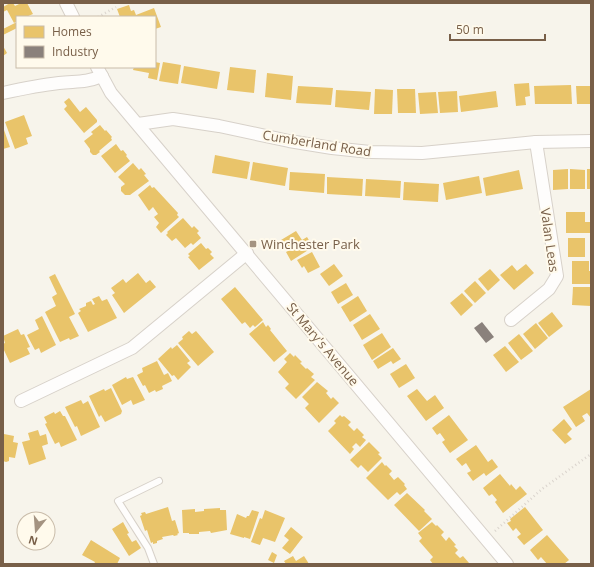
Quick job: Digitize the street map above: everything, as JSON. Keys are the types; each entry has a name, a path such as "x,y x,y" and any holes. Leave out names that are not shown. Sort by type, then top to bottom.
{"street":[{"path":"66,3 72,16"},
{"path":"3,93 60,82 89,81 100,72 111,93 138,124"},
{"name":"Cumberland Road","path":"138,124 173,120 219,126 296,143 370,152 422,153 536,142 591,141"},
{"name":"St Mary's Avenue","path":"138,124 507,564"},
{"name":"Valan Leas","path":"511,320 549,289 557,276 536,142"},
{"path":"21,401 132,348 246,253"}],"lane":[{"path":"154,564 148,548 118,501 159,481"}],"path":[{"path":"100,16 116,7"},
{"path":"486,538 542,489 591,454"}],"building: Homes":[{"path":"10,3 13,3 15,6 21,3 27,3 33,14 28,16 16,16 16,22 14,23 7,10 3,12 3,7"},
{"path":"129,5 131,11 134,10 136,15 154,8 161,27 156,29 156,16 120,16 117,9"},
{"path":"16,22 16,28 3,35 3,29"},
{"path":"3,46 7,53 3,56"},
{"path":"156,62 160,63 157,80 148,78 149,73 133,70 134,68 156,68"},
{"path":"163,62 181,65 178,84 159,81"},
{"path":"184,66 220,72 217,89 181,83"},
{"path":"230,67 256,70 254,93 227,90"},
{"path":"267,73 293,76 291,100 265,97"},
{"path":"529,83 530,96 525,97 526,105 516,106 514,84"},
{"path":"571,85 572,104 535,104 534,86"},
{"path":"298,86 333,88 331,105 296,103"},
{"path":"576,86 591,86 591,104 577,104"},
{"path":"375,89 393,90 392,114 374,114"},
{"path":"397,89 415,89 416,113 398,113"},
{"path":"336,90 371,92 369,110 335,107"},
{"path":"457,91 458,112 440,113 438,92"},
{"path":"496,91 498,107 461,112 459,96"},
{"path":"436,92 438,113 420,114 418,93"},
{"path":"69,98 80,112 86,107 97,120 97,122 84,133 64,109 67,106 64,102"},
{"path":"24,115 32,136 26,138 28,144 15,149 5,122"},
{"path":"100,125 112,137 112,140 99,151 100,152 93,155 84,141 93,134 91,132"},
{"path":"3,127 10,147 3,149"},
{"path":"116,144 121,151 123,150 130,161 115,173 101,156"},
{"path":"215,155 250,162 247,179 212,173"},
{"path":"253,162 288,168 285,186 250,180"},
{"path":"133,163 139,170 141,168 149,181 130,195 125,195 121,191 121,187 125,184 118,177"},
{"path":"568,169 568,189 553,190 553,170"},
{"path":"570,169 585,170 585,189 570,189"},
{"path":"587,169 591,169 591,189 587,189"},
{"path":"519,170 523,189 486,196 483,178"},
{"path":"290,172 325,174 324,193 289,190"},
{"path":"479,176 482,193 446,200 443,183"},
{"path":"327,177 363,179 362,196 327,194"},
{"path":"366,179 401,181 400,198 365,196"},
{"path":"404,182 439,184 438,202 403,200"},
{"path":"150,185 152,188 154,187 178,213 177,215 179,217 161,233 156,227 159,223 154,217 158,214 153,207 149,211 138,195"},
{"path":"566,212 585,212 585,222 591,222 591,233 566,233"},
{"path":"183,218 192,228 194,226 199,231 197,233 201,238 193,245 191,243 185,248 176,238 172,241 166,235 168,233 167,232"},
{"path":"296,231 302,240 307,237 313,247 291,261 286,252 288,251 281,240"},
{"path":"568,238 585,238 585,257 568,257"},
{"path":"201,243 206,249 208,248 212,252 210,254 214,258 199,270 188,257 190,256 188,254"},
{"path":"312,252 320,267 308,273 304,266 302,268 297,260"},
{"path":"572,261 589,261 591,284 572,284"},
{"path":"334,264 343,276 329,286 320,274"},
{"path":"526,264 534,273 514,290 500,275 512,265 517,271"},
{"path":"490,269 500,280 488,291 478,279"},
{"path":"138,273 146,283 150,280 156,287 124,313 112,295 115,293 111,288 123,279 126,283"},
{"path":"55,274 75,314 69,317 79,336 60,342 45,312 56,306 52,297 57,294 49,277"},
{"path":"475,281 486,293 475,303 464,291"},
{"path":"346,283 353,295 338,304 331,292"},
{"path":"235,287 263,320 255,327 253,325 250,328 245,322 242,324 221,299"},
{"path":"573,287 591,287 591,306 572,305"},
{"path":"462,293 473,305 461,316 450,303"},
{"path":"99,296 102,301 107,299 117,318 88,332 78,313 81,311 79,309 86,306 86,303 91,301 93,305 95,304 92,299"},
{"path":"358,296 367,311 350,322 341,307"},
{"path":"552,312 563,326 549,337 538,323"},
{"path":"370,314 380,329 362,340 353,325"},
{"path":"42,316 56,345 41,353 39,348 35,350 27,335 39,329 35,320"},
{"path":"263,322 266,327 268,325 271,329 270,330 287,351 274,362 249,334"},
{"path":"536,323 548,338 535,349 523,334"},
{"path":"18,329 21,335 24,334 30,347 27,348 30,354 10,363 3,348 3,344 5,343 3,336"},
{"path":"189,331 192,334 196,331 214,352 198,366 178,343"},
{"path":"382,333 391,347 372,360 363,345"},
{"path":"519,334 533,351 521,360 508,343"},
{"path":"177,345 190,361 187,363 191,367 178,380 174,375 172,376 158,359 171,347 172,349"},
{"path":"505,346 519,362 506,372 493,355"},
{"path":"393,348 401,359 393,364 391,361 378,369 373,361"},
{"path":"290,353 294,357 295,355 306,369 307,368 314,374 311,377 315,380 296,399 285,388 289,384 278,372 287,362 284,359"},
{"path":"157,361 164,375 168,373 172,381 162,386 163,389 156,392 155,390 149,393 137,375 143,372 142,368"},
{"path":"406,364 415,378 399,388 390,374"},
{"path":"126,377 127,379 133,377 145,400 133,405 131,400 122,405 112,385"},
{"path":"317,382 328,391 326,393 331,399 333,397 339,403 319,423 305,408 309,404 302,397"},
{"path":"111,388 122,411 121,414 105,422 101,415 99,417 89,396 104,389 105,391"},
{"path":"417,389 427,401 435,395 444,408 426,421 407,396"},
{"path":"591,389 591,418 587,413 582,416 585,421 576,427 563,407"},
{"path":"81,400 83,404 88,401 100,427 81,436 77,426 75,427 65,407"},
{"path":"60,411 63,416 65,416 77,440 61,447 59,442 55,444 45,424 47,423 44,417"},
{"path":"340,415 342,417 344,416 351,422 348,425 354,431 357,428 364,435 362,437 366,440 360,447 356,443 352,447 354,449 350,454 328,431 336,423 334,421"},
{"path":"449,415 468,440 450,453 442,442 445,440 440,433 437,435 432,428"},
{"path":"564,419 572,429 567,434 572,439 565,444 552,430"},
{"path":"38,430 40,436 46,434 48,444 42,446 46,459 29,465 22,442 30,440 28,433"},
{"path":"4,434 14,436 13,442 18,443 15,458 9,457 9,461 6,462 3,461"},
{"path":"369,442 380,453 378,454 382,458 368,472 361,465 358,468 350,460"},
{"path":"476,445 488,462 492,459 498,467 486,476 484,473 473,481 467,473 471,471 466,463 462,466 456,459"},
{"path":"382,462 392,471 389,474 394,480 398,477 405,484 404,485 407,489 400,495 397,492 388,500 366,478"},
{"path":"500,474 510,486 511,484 516,490 520,486 527,494 503,513 495,502 497,500 492,494 489,496 483,488"},
{"path":"407,493 432,519 419,531 394,505"},
{"path":"168,507 172,521 175,520 179,533 177,534 178,535 174,536 162,537 163,539 153,544 153,542 151,543 147,530 145,531 140,516 142,515 141,513 145,512 146,514"},
{"path":"525,507 543,530 524,545 517,537 521,534 516,528 513,531 507,523"},
{"path":"220,508 220,510 226,510 227,530 211,533 210,531 199,532 199,534 183,533 182,510 195,509 195,512 204,511 204,509"},
{"path":"252,510 259,512 250,539 230,534 237,514 246,518"},
{"path":"265,510 285,518 275,542 263,538 260,545 251,542 260,518 262,519"},
{"path":"123,522 129,533 127,534 132,542 136,540 141,548 129,556 112,529"},
{"path":"432,522 444,532 441,535 446,541 449,537 456,545 454,546 458,550 455,553 460,558 463,556 469,563 468,564 433,564 430,560 433,557 419,541 422,538 418,533"},
{"path":"291,527 303,537 290,554 282,548 289,540 284,536"},
{"path":"547,535 569,560 564,564 547,564 541,557 538,560 530,550"},
{"path":"91,540 120,558 117,564 94,564 95,562 82,555"},
{"path":"272,552 277,555 274,563 268,560"},
{"path":"293,556 296,561 304,556 309,564 286,564 284,561"}],"building: Industry":[{"path":"482,322 494,337 486,343 474,328"}],"place":[{"name":"Winchester Park","path":"253,244"}]}
